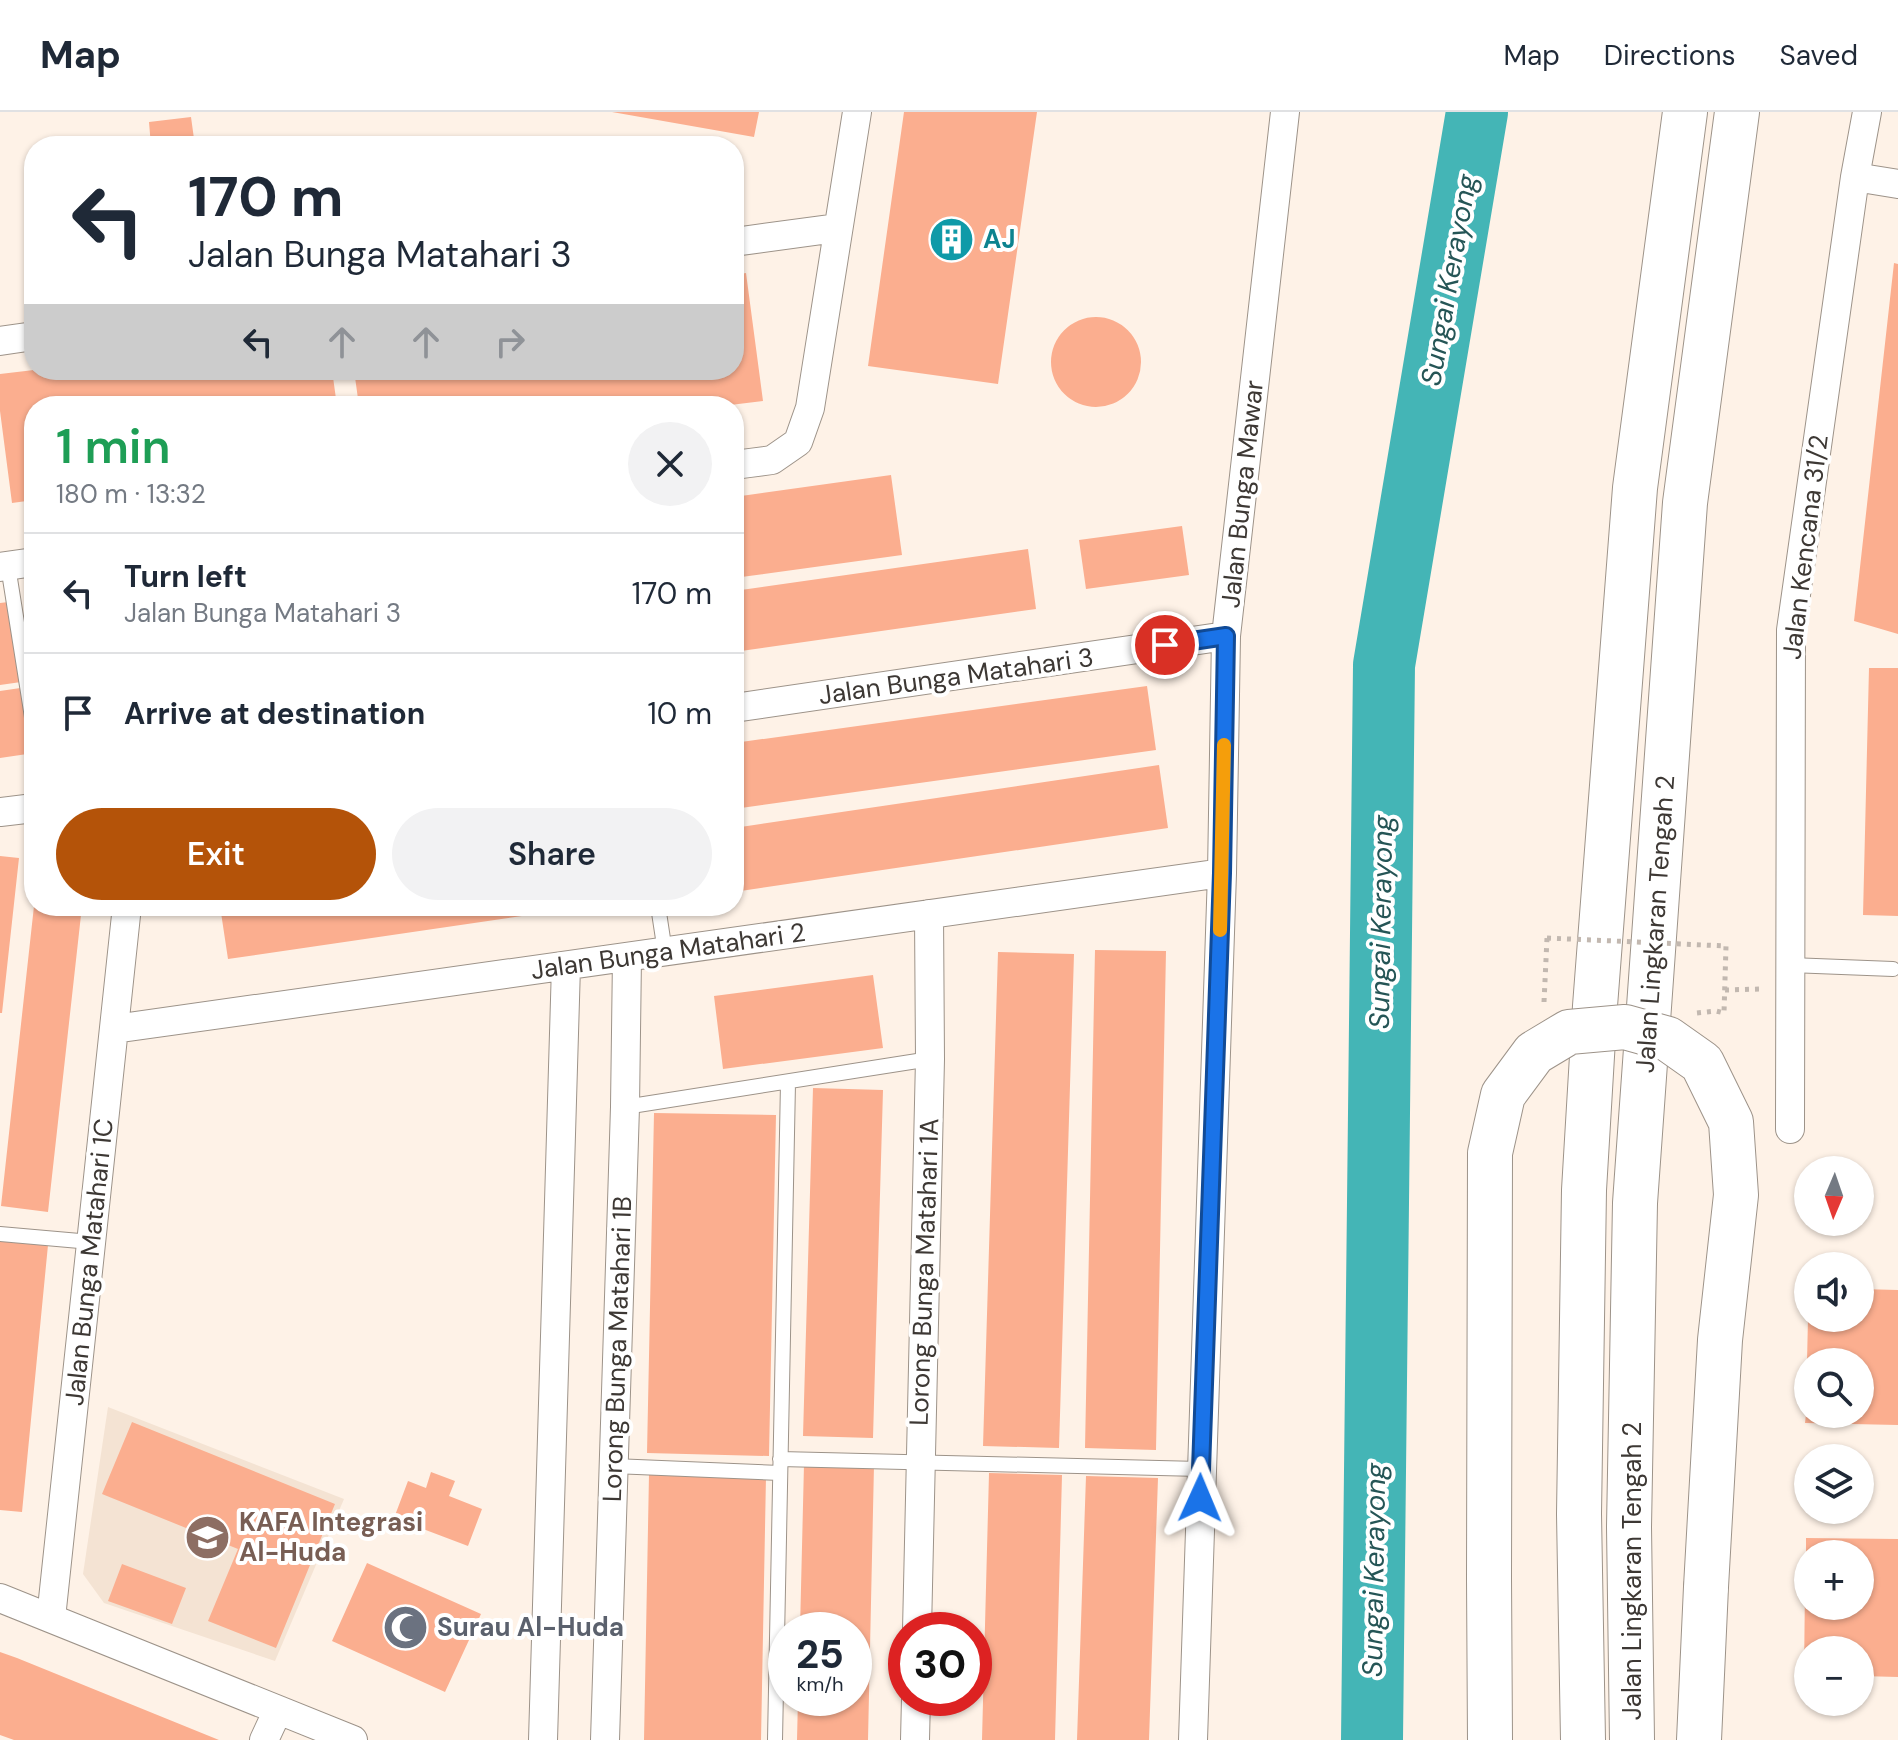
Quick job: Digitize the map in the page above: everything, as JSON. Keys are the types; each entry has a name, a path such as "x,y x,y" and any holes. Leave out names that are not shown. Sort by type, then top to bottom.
{"highway":[{"name":"Jalan Lingkaran Tengah 2","path":"1583,1740 1579,1499 1584,1190 1595,1006 1635,488 1685,112"},
{"name":"Jalan Lingkaran Tengah 2","path":"1632,1740 1629,1527 1635,1203 1685,503 1737,112"},
{"path":"1490,1740 1490,1153 1503,1095 1534,1053 1569,1032 1625,1027 1668,1039 1702,1063 1731,1122 1736,1195 1720,1340 1699,1740"}],"street":[{"path":"744,464 772,460 798,442 810,408 857,112"},
{"name":"Jalan Bunga Mawar","path":"1193,1740 1222,873 1226,636 1285,112"},
{"name":"Jalan Kencana 31/2","path":"1790,1129 1791,630 1855,177 1867,112"},
{"path":"1855,177 1898,184"},
{"path":"744,241 837,228"},
{"path":"0,341 24,337"},
{"name":"Jalan Bunga Matahari 3","path":"744,707 1226,636"},
{"path":"0,812 24,809"},
{"name":"Jalan Bunga Matahari 2","path":"114,1029 1222,873"},
{"name":"Lorong Bunga Matahari 1A","path":"917,1612 930,1059 929,914"},
{"name":"Jalan Bunga Matahari 1C","path":"51,1618 126,916"},
{"name":"Lorong Bunga Matahari 1B","path":"605,1740 627,957"},
{"path":"543,1740 566,966"},
{"path":"0,1598 353,1740"},
{"path":"264,1740 278,1710"},
{"path":"915,1740 916,1716"}],"lane":[{"path":"14,565 24,648"},
{"path":"660,916 665,952"},
{"path":"1790,965 1893,969"},
{"path":"625,1107 930,1059"},
{"path":"775,1740 788,1083"},
{"path":"0,1234 91,1242"},
{"path":"613,1466 919,1462 1200,1469"}],"path":[{"path":"1544,1004 1547,938 1726,946 1724,1013"}],"shaded area":[{"name":"KAFA Integrasi Al-Huda","path":"108,1407 344,1499 275,1661 104,1603 83,1574"}],"building":[{"path":"612,112 759,112 754,137"},
{"name":"AJ","path":"904,112 1037,112 998,384 868,366"},
{"path":"191,117 194,136 150,136 149,122"},
{"path":"1894,263 1898,264 1898,634 1854,621"},
{"path":"744,273 763,401 744,403 744,396 358,396 355,380 744,380"},
{"path":"1096,317 1113,320 1128,330 1138,345 1141,362 1138,379 1128,394 1113,404 1096,407 1079,404 1064,394 1054,379 1051,362 1054,345 1064,330 1079,320"},
{"path":"24,371 24,380 333,380 336,396 24,396 24,501 12,503 0,411 0,374"},
{"path":"891,475 902,555 744,577 744,496"},
{"path":"1182,526 1189,575 1086,589 1079,540"},
{"path":"1028,549 1036,609 744,651 744,590"},
{"path":"17,601 24,652 24,682 0,685 0,603"},
{"path":"1869,668 1898,668 1898,916 1863,915"},
{"path":"1147,686 1156,750 744,808 744,742"},
{"path":"24,687 24,754 0,758 0,691"},
{"path":"1159,765 1168,828 744,891 744,827"},
{"path":"0,856 19,858 2,1013 0,1013"},
{"path":"33,916 81,916 48,1212 1,1206"},
{"path":"222,916 522,916 228,959"},
{"path":"1095,950 1166,951 1156,1450 1085,1448"},
{"path":"998,952 1074,954 1059,1448 983,1446"},
{"path":"873,975 883,1048 723,1069 714,996"},
{"path":"813,1088 883,1090 873,1438 803,1436"},
{"path":"654,1113 776,1115 769,1456 647,1453"},
{"path":"0,1240 48,1245 22,1512 0,1510"},
{"path":"1874,1289 1898,1290 1898,1425 1874,1424 1874,1348 1807,1348 1808,1332 1874,1332"},
{"path":"132,1422 335,1504 276,1648 208,1621 238,1549 102,1494"},
{"path":"804,1464 874,1465 871,1612 800,1612"},
{"path":"431,1472 455,1481 449,1496 482,1509 468,1546 394,1518 408,1481 426,1488"},
{"path":"989,1473 1062,1475 1055,1740 982,1740 983,1716 992,1716 992,1612 985,1612"},
{"path":"649,1474 766,1476 761,1740 644,1740"},
{"path":"1086,1476 1158,1478 1149,1740 1077,1740"},
{"path":"1898,1539 1898,1677 1874,1676 1874,1636 1804,1636 1805,1620 1874,1620 1874,1540 1806,1540"},
{"name":"Surau Al-Huda","path":"367,1563 481,1614 445,1692 332,1641"},
{"path":"122,1564 186,1588 172,1624 108,1601"},
{"path":"0,1652 219,1740 14,1740 0,1735"},
{"path":"798,1716 869,1716 868,1740 797,1740"}],"waterway":[{"name":"Sungai Kerayong","path":"1372,1740 1384,665 1477,112"}],"slow traffic":[{"path":"1220,930 1224,745"}],"place":[{"name":"AJ","path":"952,239"},
{"name":"KAFA Integrasi Al-Huda","path":"208,1537"},
{"name":"Surau Al-Huda","path":"406,1627"}],"route":[{"path":"1165,645 1226,636 1222,873 1200,1498"}]}
